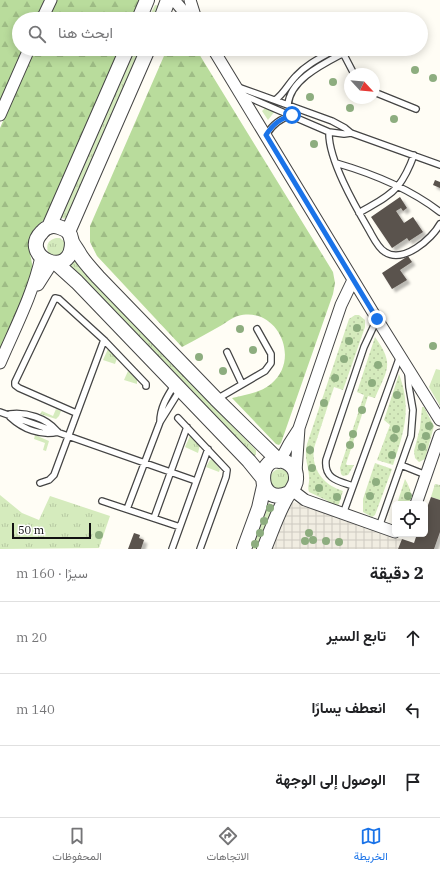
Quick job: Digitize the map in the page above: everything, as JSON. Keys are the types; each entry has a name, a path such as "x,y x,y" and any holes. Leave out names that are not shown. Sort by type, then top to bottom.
{"street":[{"path":"45,12 51,0"},
{"path":"143,12 147,0"},
{"path":"163,12 168,0"},
{"path":"174,0 184,12"},
{"path":"190,0 194,12"},
{"path":"0,115 26,56"},
{"path":"124,56 49,227 40,233 37,238 37,248 50,261 77,282 249,461 270,493 275,495 284,495 290,491"},
{"path":"0,363 28,300 39,270 50,261 65,260 71,252 70,237 145,56"},
{"path":"217,56 440,420"},
{"path":"49,227 60,227 70,237 81,256 98,276 216,399 280,461 290,464 296,472"},
{"path":"244,549 259,508 264,469 271,463 280,461 299,428 341,305 353,280"},
{"path":"264,549 278,515 296,482 299,428"},
{"path":"417,501 440,435"},
{"path":"290,491 305,500 392,531"}],"lane":[{"path":"275,100 282,94 294,77 305,67 324,56"},
{"path":"288,105 291,94 304,77 316,68 338,56"},
{"path":"345,56 351,68"},
{"path":"239,90 275,100 332,121 351,133 440,165"},
{"path":"239,90 329,132 344,134 351,133"},
{"path":"380,94 416,109"},
{"path":"266,135 270,127 276,122 292,115"},
{"path":"329,132 329,139 341,175 378,246 384,252 391,255 407,252 423,243 433,235 440,224"},
{"path":"360,213 398,186 408,170 414,156"},
{"path":"336,163 366,172 398,186 440,212"},
{"path":"76,413 15,385 15,382 55,298 104,340 146,384 146,386"},
{"path":"353,486 330,476 325,465 364,347 377,319"},
{"path":"216,399 265,371 271,363 271,354 256,329"},
{"path":"40,483 49,480 52,477 104,340"},
{"path":"227,352 242,384"},
{"path":"343,514 400,355"},
{"path":"380,527 411,436 413,410 408,368"},
{"path":"127,509 160,422 163,404 178,387"},
{"path":"0,412 7,414 19,413 33,416 51,425 59,432"},
{"path":"7,414 21,425 39,433 59,432 196,481"},
{"path":"178,418 225,467 227,473 200,549"},
{"path":"154,518 187,427"},
{"path":"172,549 208,448"},
{"path":"401,464 426,475"},
{"path":"102,501 180,527"}],"green space":[{"path":"0,0 44,0 39,12 12,12 12,56 20,56 0,103"},
{"path":"56,0 143,0 138,12 51,12"},
{"path":"155,5 160,6 158,12 152,12"},
{"path":"31,56 119,56 47,217 34,229 30,238 29,248 34,274 0,353 0,128"},
{"path":"132,56 139,56 67,217 64,219 60,217"},
{"path":"164,56 200,56 333,272 335,283 333,294 281,443 279,445 276,444 232,398 262,390 271,384 280,373 284,361 284,349 281,336 274,326 264,318 252,315 238,316 182,347 97,256 90,242 90,226"},
{"path":"265,108 275,111 268,120 262,111"},
{"path":"60,238 66,243 64,254 53,257 48,252 47,247 49,241"},
{"path":"74,260 118,308 256,450 256,455 254,456 69,267"},
{"path":"355,315 359,315 365,320 365,327 343,390 334,387 314,448 314,463 320,475 330,485 343,491 337,506 327,503 328,501 309,492 309,472 306,449 349,319"},
{"path":"375,337 385,354 387,361 386,373 375,398 368,396 346,464 354,465 348,475 343,476 340,468 364,395 357,392"},
{"path":"108,349 117,358 115,364 103,360"},
{"path":"436,369 440,370 440,406 429,387"},
{"path":"128,371 137,379 137,384 124,380"},
{"path":"399,374 403,387 406,409 403,431 393,465 377,460 390,425 384,420"},
{"path":"422,407 424,407 434,426 425,459 419,462 415,458 414,451 420,428"},
{"path":"56,409 61,411 56,419 40,414 42,411 53,416"},
{"path":"35,435 49,441 46,451 43,450 45,443 34,439"},
{"path":"190,436 200,445 198,453 185,447"},
{"path":"212,459 220,469 219,472 206,467"},
{"path":"375,463 392,469 375,515 372,517 363,512 363,499"},
{"path":"280,469 287,472 290,479 287,486 280,489 273,486 270,479 273,472"},
{"path":"405,479 410,491 410,501 398,501"},
{"path":"435,484 440,485 440,500 431,497"},
{"path":"0,495 22,513 39,520 50,496 110,516 99,548 0,549"},
{"path":"269,503 273,505 273,509 256,549 251,548 266,506"}],"shaded area":[{"path":"294,502 392,536 392,537 402,539 398,549 270,549 290,504"}],"building":[{"path":"435,180 440,182 440,188 433,185"},
{"path":"400,197 407,208 403,211 401,208 396,211 404,223 413,217 423,232 409,241 407,238 392,248 371,217"},
{"path":"408,256 412,262 400,270 407,280 392,289 382,273"},
{"path":"431,497 440,500 440,532 434,549 398,549 402,539 414,543 416,537 428,537 428,505"},
{"path":"134,533 140,535 139,538 144,540 141,549 128,549"}],"route":[{"path":"292,115 276,122 270,127 266,135 377,319"}]}
